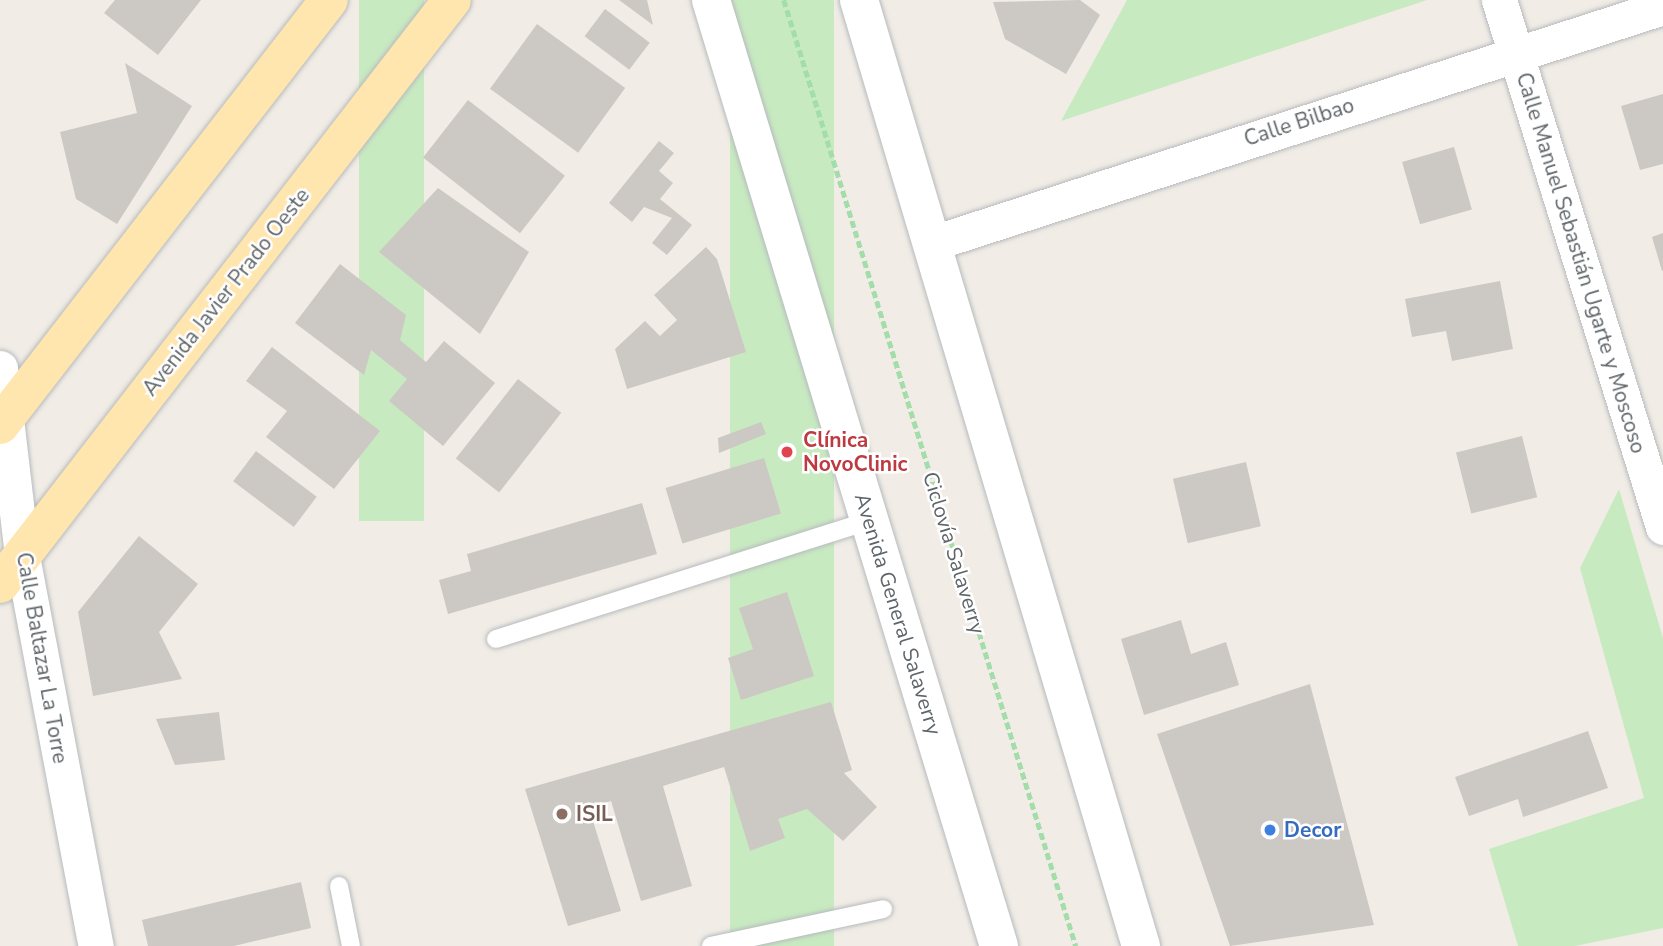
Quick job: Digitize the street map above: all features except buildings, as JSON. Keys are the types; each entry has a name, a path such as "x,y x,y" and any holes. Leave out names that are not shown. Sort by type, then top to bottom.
{"main road":[{"path":"3,415 329,0"},
{"name":"Avenida Javier Prado Oeste","path":"11,570 452,0"},
{"name":"Avenida General Salaverry","path":"711,0 999,946"},
{"path":"859,0 936,242 1141,946"}],"street":[{"name":"Calle Manuel Sebastián Ugarte y Moscoso","path":"1499,0 1663,527"},
{"name":"Calle Bilbao","path":"936,242 1515,52 1663,7"},
{"name":"Calle Baltazar La Torre","path":"0,368 11,570 96,946"}],"lane":[{"path":"496,639 869,521"},
{"path":"339,886 351,946"},
{"path":"710,946 883,909"}],"path":[{"name":"Ciclovía Salaverry","path":"784,0 1076,946"}],"green space":[{"path":"359,0 424,0 424,521 359,521"},
{"path":"730,0 834,0 834,946 730,946"},
{"path":"1127,0 1427,0 1061,121"},
{"path":"1619,489 1663,638 1663,928 1575,946 1518,946 1489,849 1644,798 1580,568"}],"place":[{"name":"Clínica NovoClinic","path":"787,452"},
{"name":"ISIL","path":"562,814"},
{"name":"Decor","path":"1270,830"}]}
